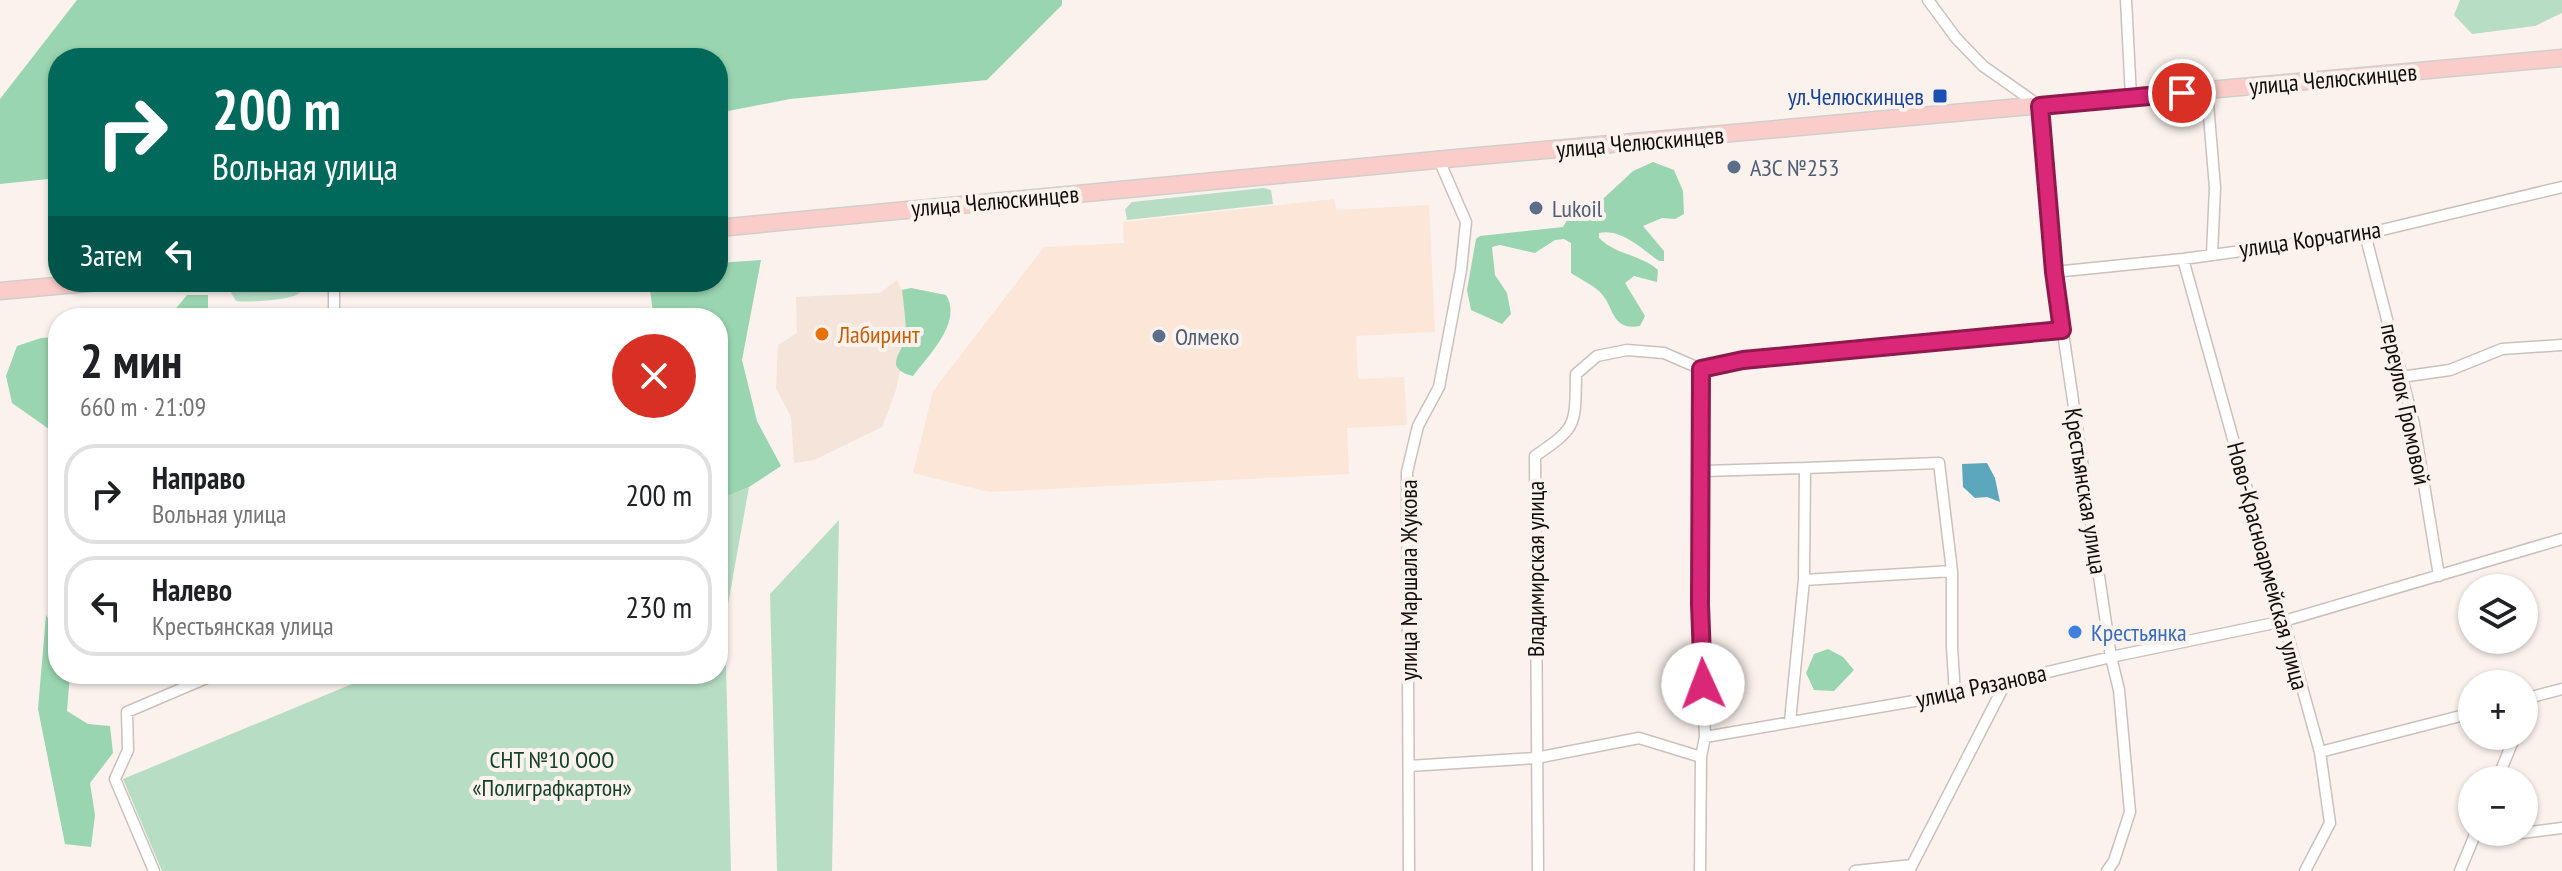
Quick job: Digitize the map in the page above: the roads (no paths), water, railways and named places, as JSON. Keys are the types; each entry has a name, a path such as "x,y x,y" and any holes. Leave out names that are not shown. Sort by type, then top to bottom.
{"main road":[{"name":"улица Челюскинцев","path":"728,227 2562,58"},
{"path":"0,291 48,287"}],"street":[{"path":"1928,0 1956,38 1983,66 2040,106"},
{"path":"2126,0 2131,97"},
{"path":"2207,91 2215,188 2212,254"},
{"name":"Крестьянская улица","path":"2040,106 2054,272 2111,657 2119,690 2130,812 2114,861 2107,871"},
{"name":"улица Маршала Жукова","path":"1409,871 1407,472 1418,426 1439,387 1461,270 1466,222 1439,160"},
{"name":"улица Корчагина","path":"2054,272 2183,259 2365,234 2562,187"},
{"name":"переулок Громовой","path":"2365,234 2414,424 2439,576"},
{"name":"Ново-Красноармейская улица","path":"2183,259 2320,752 2330,823 2305,871"},
{"path":"1700,871 1701,757 1705,737 1700,604 1703,471 1701,369 1743,360 2062,330"},
{"path":"2401,377 2450,370 2502,349 2562,345"},
{"name":"Владимирская улица","path":"1538,871 1535,456 1567,434 1575,412 1576,374 1597,356 1627,350 1664,353 1701,369"},
{"path":"1703,471 1939,463 1952,571 1955,694"},
{"path":"1790,721 1804,580 1805,468"},
{"name":"улица Рязанова","path":"1705,737 1955,694 2284,621 2562,539"},
{"path":"1804,580 1952,571"},
{"path":"1855,871 1910,868 2006,682"},
{"path":"154,871 115,779 128,750 127,712 193,684"},
{"path":"2538,695 2562,689"},
{"path":"2320,752 2458,717"},
{"path":"1409,766 1536,758 1639,738 1701,757"},
{"path":"2538,831 2562,828"},
{"path":"2460,871 2470,846"}],"water":[{"path":"1987,463 1995,478 2000,502 1987,497 1975,498 1963,487 1962,464"}],"place":[{"name":"ул.Челюскинцев","path":"1940,96"},
{"name":"АЗС №253","path":"1734,167"},
{"name":"Lukoil","path":"1536,208"},
{"name":"Лабиринт","path":"822,334"},
{"name":"Олмеко","path":"1159,336"},
{"name":"Крестьянка","path":"2075,632"}],"park label":[{"name":"СНТ №10 ООО «Полиграфкартон»","path":"552,773"}]}
